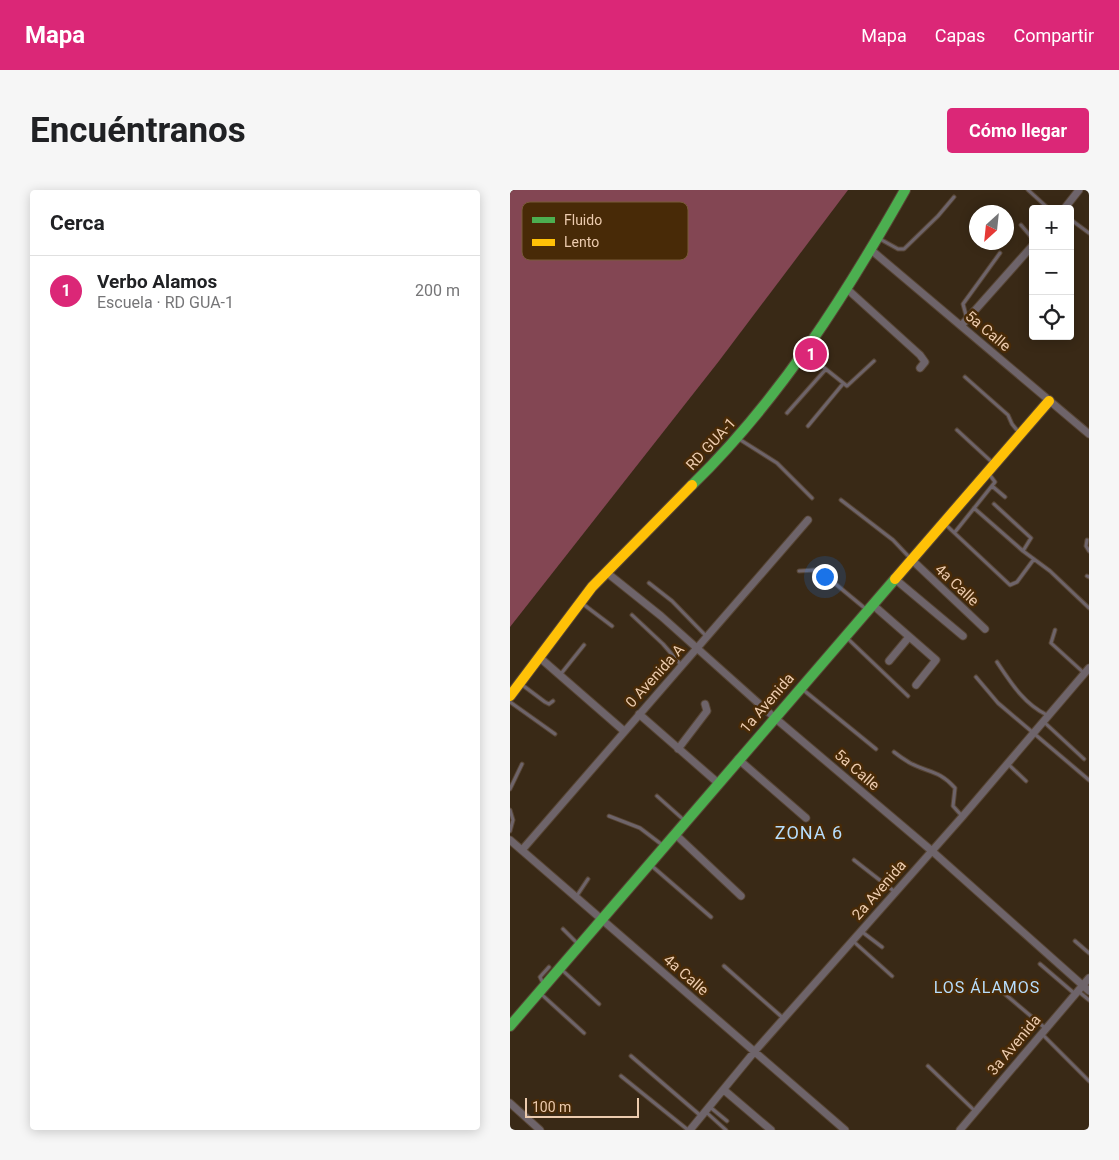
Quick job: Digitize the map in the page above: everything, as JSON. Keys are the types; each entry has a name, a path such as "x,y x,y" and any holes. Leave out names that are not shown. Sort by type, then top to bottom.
{"street":[{"name":"RD GUA-1","path":"510,696 580,601 606,572 738,438 804,352 877,238 904,190"},
{"path":"1067,205 1079,190"},
{"name":"5a Calle","path":"870,249 1089,434"},
{"path":"961,326 1029,250"},
{"path":"846,288 920,355 925,362 920,368"},
{"name":"1a Avenida","path":"510,1026 666,847 738,759 1022,435 1049,401"},
{"name":"0 Avenida A","path":"522,850 624,731 708,638 808,520"},
{"name":"4a Calle","path":"912,560 984,629"},
{"name":"5a Calle","path":"606,572 661,616 775,718 932,851 1079,990 1089,991"},
{"path":"895,579 963,636"},
{"path":"870,608 936,662 916,685"},
{"path":"889,661 909,638"},
{"path":"539,657 624,731"},
{"name":"2a Avenida","path":"689,1130 784,1018 962,817 1087,671"},
{"path":"678,748 707,711 705,704"},
{"path":"639,714 718,783"},
{"path":"738,759 806,818"},
{"path":"675,834 741,896"},
{"name":"4a Calle","path":"510,840 845,1130"},
{"name":"3a Avenida","path":"960,1130 1089,978"},
{"path":"724,1090 771,1130"},
{"path":"510,1103 540,1130"}],"lane":[{"path":"1028,190 1045,205"},
{"path":"877,238 898,249 904,249 938,216 954,196"},
{"path":"1074,222 1089,233"},
{"path":"1021,225 1029,234"},
{"path":"968,320 963,304 1000,253"},
{"path":"804,352 826,369 842,385 850,386 874,361"},
{"path":"787,413 826,369"},
{"path":"965,377 1008,415 1012,424 1022,435"},
{"path":"808,426 842,385"},
{"path":"955,532 995,480 991,469 957,430"},
{"path":"738,438 777,463 812,498"},
{"path":"992,486 1005,498"},
{"path":"841,500 893,540 912,560"},
{"path":"994,504 1031,538 1023,551"},
{"path":"974,508 1023,551 1050,570 1089,608"},
{"path":"944,522 1010,585 1017,582 1034,559"},
{"path":"1087,540 1086,546 1089,551"},
{"path":"799,571 815,570 821,572 870,608"},
{"path":"649,583 672,601 708,638"},
{"path":"580,601 612,626"},
{"path":"632,615 663,644 682,666"},
{"path":"1054,630 1051,643 1087,671"},
{"path":"845,637 908,696"},
{"path":"560,676 584,646"},
{"path":"997,662 1013,687 1084,759"},
{"path":"976,677 998,703 1089,780"},
{"path":"520,683 545,702 549,704 553,701"},
{"path":"800,688 876,749"},
{"path":"510,702 555,734"},
{"path":"894,752 911,764 940,774 948,781 955,788 953,806 962,817"},
{"path":"1008,763 1026,780"},
{"path":"510,789 522,764"},
{"path":"657,796 686,822"},
{"path":"510,810 513,820 510,831"},
{"path":"609,816 640,828 666,847"},
{"path":"854,860 895,892"},
{"path":"650,864 711,917"},
{"path":"575,898 588,879"},
{"path":"563,929 580,946"},
{"path":"861,931 882,948"},
{"path":"852,941 892,976"},
{"path":"1075,941 1089,953"},
{"path":"1040,964 1079,990 1089,1000"},
{"path":"724,966 784,1018"},
{"path":"549,967 540,980 543,989 584,1033"},
{"path":"560,969 598,1004"},
{"path":"998,988 1044,1031 1089,1081"},
{"path":"631,1056 726,1130"},
{"path":"928,1066 976,1112"},
{"path":"621,1076 689,1130"},
{"path":"705,1112 727,1121"}],"shaded area":[{"path":"510,190 848,190 719,361 510,627"}],"traffic: fast":[{"path":"692,485 754,418 809,345 859,269 905,190"},
{"path":"510,1026 895,579"}],"traffic: slow":[{"path":"895,579 1049,401"},
{"path":"510,696 592,587 692,485"}],"place":[{"name":"Verbo Alamos","path":"811,354"}],"district":[{"name":"ZONA 6","path":"809,833"},
{"name":"LOS ÁLAMOS","path":"987,987"}]}
